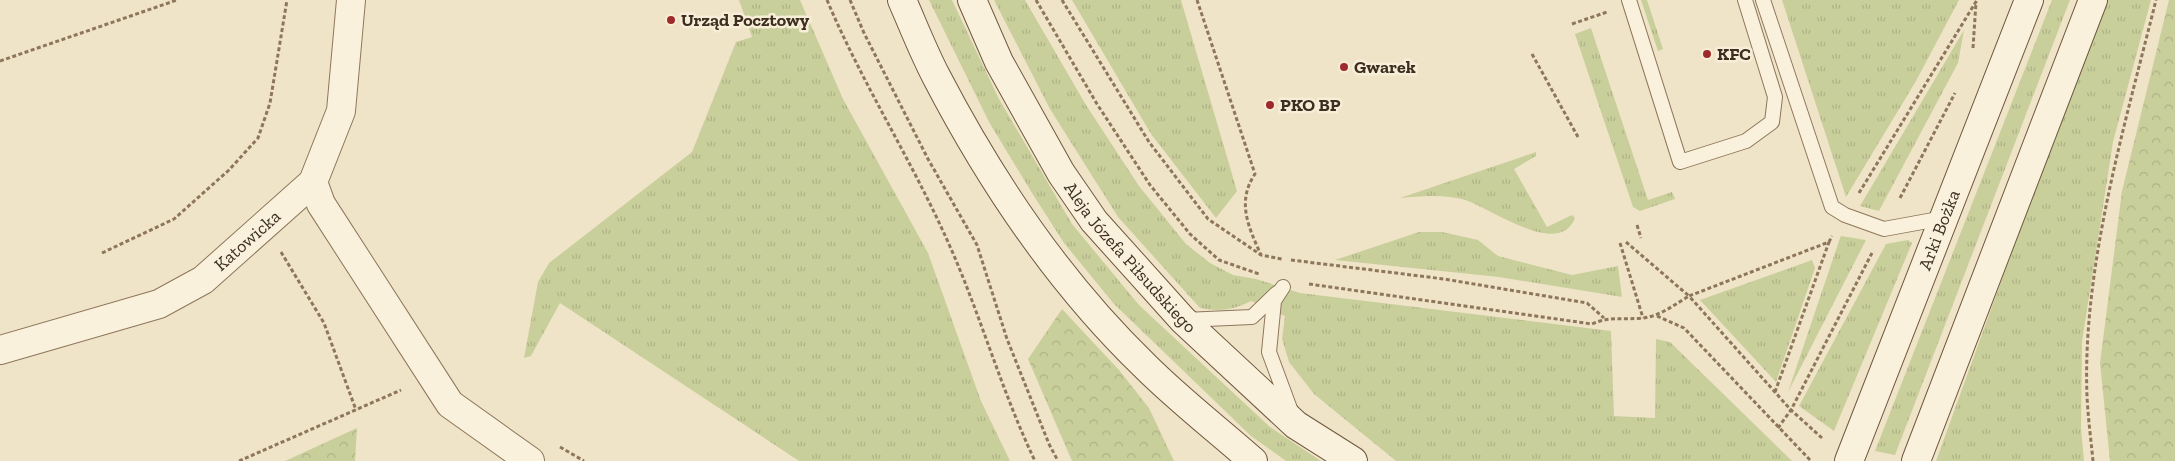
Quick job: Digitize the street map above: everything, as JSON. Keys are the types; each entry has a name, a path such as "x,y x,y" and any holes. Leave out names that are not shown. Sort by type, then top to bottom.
{"street":[{"name":"Katowicka","path":"0,350 159,304 203,280 312,182 340,111 351,0"},
{"path":"902,0 936,76 1001,187 1041,248 1081,297 1145,366 1253,461"},
{"name":"Aleja Józefa Piłsudskiego","path":"972,0 999,62 1060,173 1094,221 1183,320 1296,425 1353,461"},
{"name":"Arki Bożka","path":"1849,461 2029,0"},
{"path":"1916,461 2093,0"},
{"path":"312,182 321,204 450,404 530,461"}],"lane":[{"path":"1629,0 1680,162 1746,141 1772,122 1775,97 1745,0"},
{"path":"1763,0 1832,207 1845,216 1884,228 1944,218"},
{"path":"1183,320 1252,317 1283,287 1274,301 1269,352 1296,425"}],"path":[{"path":"0,61 177,0"},
{"path":"102,254 174,219 229,170 258,138 270,103 287,0"},
{"path":"827,0 846,46 896,137 948,242 1035,461"},
{"path":"850,0 864,33 924,150 977,245 1006,339 1058,461"},
{"path":"1036,0 1097,104 1145,177 1190,234 1219,260 1264,276"},
{"path":"1062,0 1149,142 1208,220 1261,255 1444,279 1586,303 1604,318"},
{"path":"1197,0 1255,174 1248,185 1244,203 1248,226 1261,255"},
{"path":"2093,461 2087,396 2088,346 2094,282 2117,156 2156,0"},
{"path":"1572,24 1597,15"},
{"path":"1532,54 1578,137"},
{"path":"1637,225 1641,238"},
{"path":"1305,283 1592,324 1604,318 1656,316 1689,296 1626,242"},
{"path":"1775,392 1829,242"},
{"path":"1620,244 1643,318"},
{"path":"278,247 324,323 356,410"},
{"path":"1656,316 1684,328 1812,461"},
{"path":"239,461 434,378"},
{"path":"559,446 584,461"}],"green space":[{"path":"739,0 800,0 843,99 928,253 981,401 1010,461 799,461 560,303 531,356 524,358 538,282 549,263 692,152 736,42 752,37"},
{"path":"929,0 952,0 999,99 1072,224 1139,305 1270,427 1321,461 1286,461 1251,436 1114,304 1064,243 1032,193 989,122"},
{"path":"994,0 1025,0 1086,105 1139,186 1186,244 1210,263 1233,275 1256,279 1300,293 1611,331 1614,416 1655,418 1656,339 1670,342 1792,461 1396,461 1314,394 1289,362 1282,339 1285,316 1251,301 1226,309 1200,308 1118,217 1050,109"},
{"path":"1072,0 1181,0 1237,191 1216,218 1151,134"},
{"path":"1641,0 1647,0 1663,49 1658,51"},
{"path":"1782,0 1959,0 1916,81 1846,197"},
{"path":"2052,0 2070,0 1895,455 1875,451"},
{"path":"2103,0 2151,0 2113,142 2082,342 2081,428 2084,461 1936,461"},
{"path":"2169,0 2175,0 2175,461 2110,461 2100,363 2122,191"},
{"path":"1591,28 1648,200 1672,192 1675,199 1640,211 1633,207 1575,34"},
{"path":"1964,30 1958,63 1879,211 1860,206"},
{"path":"1536,152 1536,156 1514,169 1547,227 1572,215 1575,218 1567,229 1555,234 1524,227 1477,205 1457,198 1433,196 1400,198"},
{"path":"1419,232 1442,232 1478,240 1498,256 1572,275 1618,266 1622,297 1499,277 1335,260"},
{"path":"1841,236 1866,240 1788,392 1840,238"},
{"path":"1908,240 1912,243 1834,431 1799,406 1886,244"},
{"path":"1812,260 1815,268 1776,382 1700,300"},
{"path":"1062,309 1119,370 1149,408 1174,461 1072,461 1028,359"},
{"path":"357,428 355,461 285,461"}],"place":[{"name":"Urząd Pocztowy","path":"671,20"},
{"name":"KFC","path":"1707,54"},
{"name":"Gwarek","path":"1344,67"},
{"name":"PKO BP","path":"1270,105"}]}
